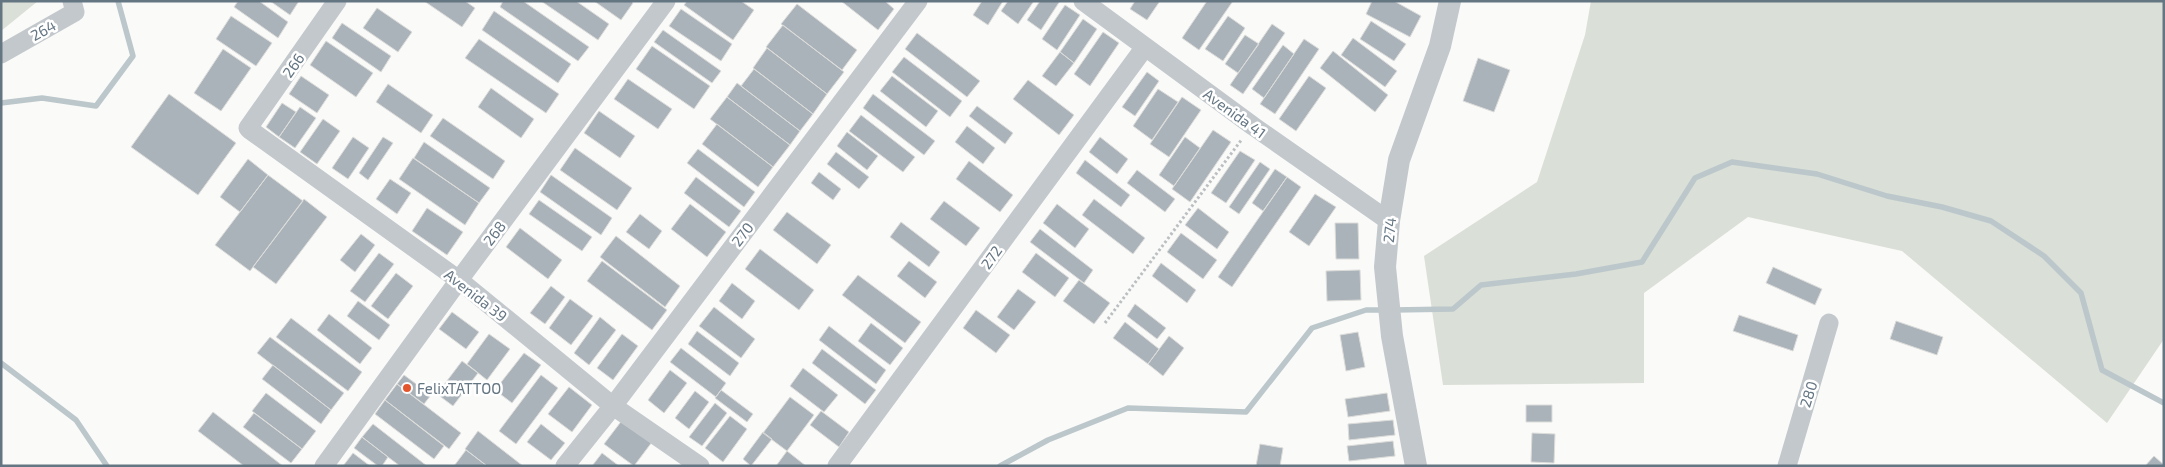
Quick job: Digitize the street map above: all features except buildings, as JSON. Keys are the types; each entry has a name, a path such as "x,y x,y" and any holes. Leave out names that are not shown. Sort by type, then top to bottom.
{"street":[{"name":"264","path":"1,54 75,12 72,1"},
{"name":"266","path":"248,128 337,1"},
{"name":"268","path":"324,466 458,280 666,1"},
{"name":"270","path":"565,466 613,406 918,1"},
{"name":"Avenida 41","path":"1083,1 1253,126 1389,221"},
{"name":"274","path":"1416,466 1392,336 1385,267 1389,221 1399,160 1440,46 1450,1"},
{"name":"272","path":"837,466 1145,47"},
{"name":"Avenida 39","path":"248,128 458,280 613,406 700,466"},
{"name":"280","path":"1787,466 1829,323"}],"path":[{"path":"1105,323 1253,126"}],"shaded area":[{"path":"1,1 38,1 1,31"},
{"path":"1591,1 2164,1 2164,339 2107,423 1902,251 1748,217 1644,293 1644,383 1443,385 1424,256 1537,182 1585,35"}],"waterway":[{"path":"1,103 42,98 96,106 133,56 118,1"},
{"path":"1394,310 1453,309 1481,285 1576,274 1642,262 1695,178 1732,162 1817,174 1887,196 1942,207 1991,221 2044,256 2081,293 2102,370 2164,403"},
{"path":"1000,466 1048,440 1128,408 1246,412 1312,328 1366,310 1384,310"},
{"path":"1,363 76,420 107,466"}],"place":[{"name":"FelixTATTOO","path":"407,388"}]}
